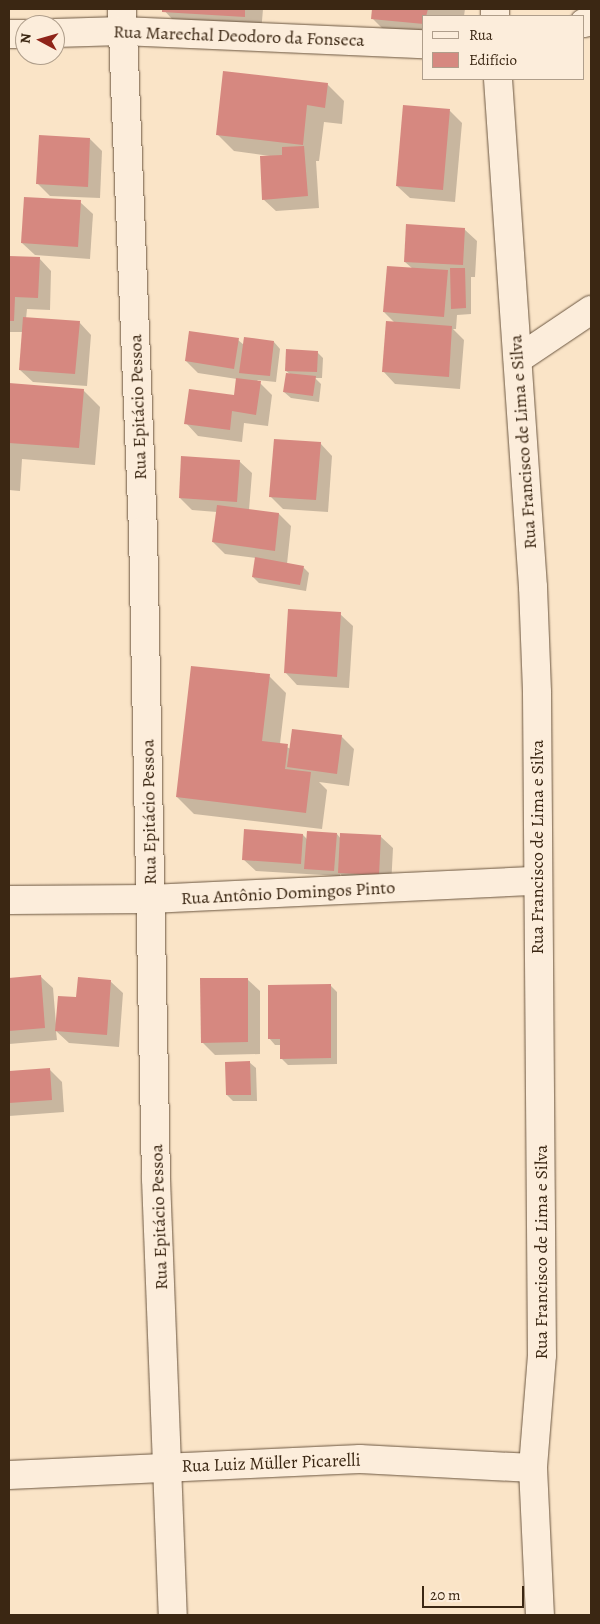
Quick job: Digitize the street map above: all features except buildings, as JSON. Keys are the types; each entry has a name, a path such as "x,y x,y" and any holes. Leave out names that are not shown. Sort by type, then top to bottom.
{"street":[{"name":"Rua Marechal Deodoro da Fonseca","path":"65,31 122,20 422,44"},
{"name":"Rua Epitácio Pessoa","path":"122,20 143,531 156,1179 170,1467 172,1615"},
{"name":"Rua Francisco de Lima e Silva","path":"498,80 533,587 542,1355 533,1468 540,1615"},
{"path":"518,359 591,310"},
{"name":"Rua Antônio Domingos Pinto","path":"9,900 150,899 537,881"},
{"name":"Rua Luiz Müller Picarelli","path":"9,1475 360,1459 533,1468"}]}
